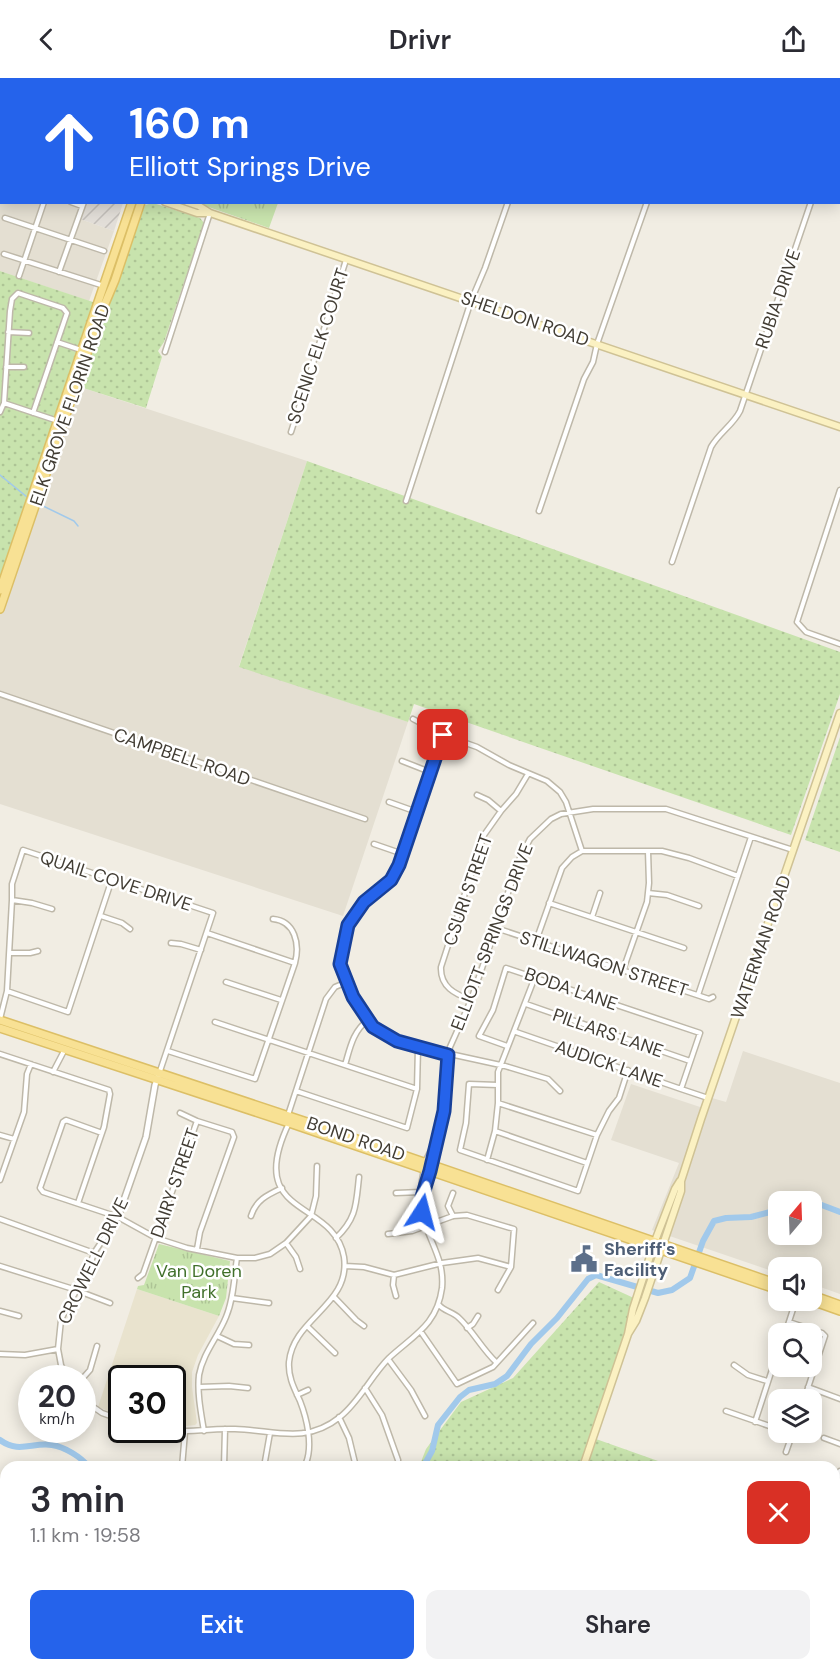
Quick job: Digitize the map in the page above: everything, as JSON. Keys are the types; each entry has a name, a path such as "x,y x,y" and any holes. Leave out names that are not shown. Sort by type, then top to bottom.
{"main road":[{"name":"ELK GROVE FLORIN ROAD","path":"0,609 61,421 63,406 131,204"},
{"name":"ELK GROVE FLORIN ROAD","path":"0,590 140,204"},
{"name":"SHELDON ROAD","path":"171,204 197,213 210,213"},
{"name":"SHELDON ROAD","path":"194,204 210,213 346,260 840,427"},
{"path":"104,286 107,290 107,297"},
{"name":"WATERMAN ROAD","path":"585,1461 628,1334 646,1269 681,1191 681,1181 840,713"},
{"name":"BOND ROAD","path":"0,1023 101,1054 158,1077"},
{"name":"BOND ROAD","path":"0,1023 65,1049 288,1119 688,1256 768,1281"},
{"path":"65,1049 69,1046 101,1054"},
{"name":"BOND ROAD","path":"288,1119 322,1127 428,1167"},
{"name":"WATERMAN ROAD","path":"628,1334 636,1321 654,1272 658,1245"},
{"name":"BOND ROAD","path":"703,1261 768,1286"},
{"path":"822,1302 839,1307"}],"street":[{"path":"19,276 43,204"},
{"path":"59,272 83,204"},
{"path":"406,501 471,301 507,204"},
{"path":"539,511 584,379 593,362 597,344 646,204"},
{"name":"RUBIA DRIVE","path":"672,562 709,451 718,436 736,418 810,204"},
{"path":"165,352 210,213"},
{"path":"5,218 104,251"},
{"path":"3,254 104,286"},
{"name":"SCENIC ELK COURT","path":"291,432 346,260"},
{"path":"0,412 4,403 12,299 21,294 66,310 33,412"},
{"path":"8,333 29,333"},
{"path":"57,342 82,351"},
{"path":"6,367 24,367"},
{"path":"4,403 61,421"},
{"path":"840,490 797,622 806,632 840,644"},
{"name":"CAMPBELL ROAD","path":"0,694 365,819"},
{"path":"414,720 547,781 560,792 570,812 582,851"},
{"path":"443,735 403,854 391,880 364,902 348,925 340,964 353,997 373,1027 397,1041 448,1055 501,1065 548,1079 560,1090"},
{"path":"402,762 430,772"},
{"name":"CSURI STREET","path":"471,1000 448,988 442,982 441,967 484,835 516,794 528,774"},
{"path":"477,795 488,800 501,811"},
{"path":"389,802 417,812"},
{"name":"ELLIOTT SPRINGS DRIVE","path":"428,1167 444,1111 448,1055 456,1030 471,1000 520,858 530,839 551,819 561,814 593,809 666,808 794,851"},
{"path":"698,995 751,837"},
{"path":"374,844 403,854"},
{"name":"QUAIL COVE DRIVE","path":"0,1023 7,991 12,884 23,849 213,913 158,1077"},
{"path":"536,941 562,868 572,857 582,851 648,851 674,854 738,876"},
{"path":"623,970 648,893 648,851"},
{"path":"7,991 68,1012 112,879"},
{"path":"592,917 600,893"},
{"path":"648,893 667,895 699,906"},
{"path":"12,900 52,909"},
{"path":"549,903 684,948"},
{"path":"101,916 122,923 130,929"},
{"path":"168,1051 255,1079 298,950 296,936 287,924 273,919"},
{"name":"STILLWAGON STREET","path":"496,928 709,999 713,997"},
{"path":"207,933 295,963"},
{"path":"171,943 201,950"},
{"path":"9,952 38,951"},
{"name":"BODA LANE","path":"507,1046 479,1036 493,1010 506,968 700,1033"},
{"path":"487,1160 495,1131 498,1072 507,1046 516,1032 535,977"},
{"path":"226,982 281,1000"},
{"path":"306,1461 309,1451 308,1433 302,1407 290,1377 290,1361 297,1338 334,1297 342,1284 343,1253 336,1238 291,1201 282,1188 276,1171 276,1156 326,999 335,987 347,982"},
{"name":"PILLARS LANE","path":"526,1005 690,1061"},
{"path":"345,1065 354,1036 361,1025 368,1020"},
{"path":"215,1022 417,1089"},
{"name":"AUDICK LANE","path":"516,1032 681,1089 700,1033"},
{"path":"296,1091 407,1128 417,1089 418,1047"},
{"path":"53,1072 65,1049"},
{"path":"0,1054 109,1090 102,1133 78,1203"},
{"path":"0,1180 24,1112 31,1064"},
{"path":"498,1085 469,1084 466,1123 460,1150 578,1191 597,1135 609,1111 619,1098 628,1070"},
{"name":"CROWELL DRIVE","path":"61,1365 58,1349 62,1320 88,1271 94,1253 118,1217 146,1137 158,1077"},
{"path":"681,1089 709,1098"},
{"path":"498,1103 597,1135"},
{"path":"180,1113 196,1121 232,1132 234,1137 200,1232 197,1249"},
{"path":"102,1133 66,1120 63,1122 40,1188 42,1192 118,1217 156,1238 186,1248 237,1258 255,1258 270,1254 286,1243 311,1216 316,1196 317,1166"},
{"name":"DAIRY STREET","path":"138,1278 143,1274 196,1121"},
{"path":"495,1131 587,1163"},
{"path":"0,1135 14,1140"},
{"path":"186,1432 225,1429 290,1435 308,1433 322,1428 339,1418 376,1371 421,1332 439,1305 442,1280 442,1263 422,1212 421,1192 428,1167"},
{"path":"422,1197 428,1167"},
{"path":"336,1238 349,1225 354,1215 359,1177"},
{"path":"251,1216 254,1207 261,1199 282,1188"},
{"path":"396,1193 421,1192"},
{"path":"453,1193 448,1206 453,1216"},
{"path":"388,1234 412,1231 453,1216 476,1216 514,1229 511,1267 498,1290"},
{"path":"0,1220 94,1253"},
{"path":"286,1243 296,1257 300,1269"},
{"path":"204,1431 199,1387 203,1359 226,1316 232,1298 237,1258"},
{"path":"344,1266 364,1267 394,1275 442,1263 478,1258 511,1267"},
{"path":"0,1266 70,1288 79,1288 81,1292 110,1303"},
{"path":"394,1275 393,1285 396,1296"},
{"path":"334,1297 364,1326"},
{"path":"232,1298 269,1303"},
{"path":"439,1305 457,1316 496,1362"},
{"path":"0,1311 19,1316"},
{"path":"792,1311 789,1322 825,1336 808,1387 840,1399"},
{"path":"467,1328 478,1316"},
{"path":"421,1332 457,1384 487,1371 533,1323"},
{"path":"307,1326 335,1353"},
{"path":"216,1335 227,1342 249,1345"},
{"path":"91,1365 97,1346"},
{"path":"0,1354 25,1355 58,1349"},
{"path":"388,1359 411,1390 424,1416"},
{"path":"734,1365 748,1375 767,1381"},
{"path":"755,1422 768,1377"},
{"path":"199,1387 248,1388"},
{"path":"364,1388 382,1415 398,1460"},
{"path":"297,1395 308,1390"},
{"path":"726,1410 768,1426"},
{"path":"339,1418 349,1438 355,1461"},
{"path":"224,1461 225,1429"},
{"path":"265,1461 270,1433"},
{"path":"824,1438 840,1444"},
{"path":"183,1461 184,1443"},
{"path":"786,1452 788,1443"}],"shaded area":[{"path":"0,204 86,204 80,219 114,231 89,301 0,271"},
{"path":"86,204 123,204 114,231 80,219"},
{"path":"77,386 307,461 239,666 408,722 343,916 0,804 0,615"},
{"path":"743,1051 840,1083 840,1294 822,1288 822,1257 768,1257 768,1270 652,1230 679,1163 611,1140 631,1084 703,1108 705,1096 726,1102"},
{"path":"137,1289 219,1316 198,1355 192,1372 197,1423 195,1425 186,1426 186,1365 112,1365"},
{"path":"108,1377 108,1411 98,1407"}],"green space":[{"path":"156,204 200,218 204,223 164,342 158,351 162,357 146,408 77,386 0,615 0,271 108,307 145,205"},
{"path":"200,204 278,204 269,228"},
{"path":"307,461 840,652 840,694 791,835 414,704 408,722 239,667"},
{"path":"840,737 840,852 805,840"},
{"name":"Van Doren Park","path":"159,1244 230,1261 226,1298 219,1316 137,1289 138,1286 144,1285"},
{"path":"169,1277 186,1284 180,1301 162,1295"},
{"path":"599,1282 636,1299 596,1439 658,1461 421,1461 426,1449 461,1402 513,1378"}],"waterway":[{"path":"0,475 27,497"},
{"path":"39,504 74,521 78,526"},
{"path":"822,1205 840,1212"},
{"path":"426,1461 432,1451 438,1425 460,1397 469,1390 495,1384 507,1376 531,1344 557,1318 588,1279 596,1275 658,1293 672,1290 690,1278 703,1241 714,1221 768,1213"},
{"path":"0,1440 20,1447 45,1444 57,1446 83,1461"}],"place":[{"name":"Sheriff's Facility","path":"584,1259"}],"route":[{"path":"422,1212 422,1197 444,1111 448,1055 397,1041 373,1027 353,997 340,964 348,925 364,902 391,880 399,865 443,735"}]}
